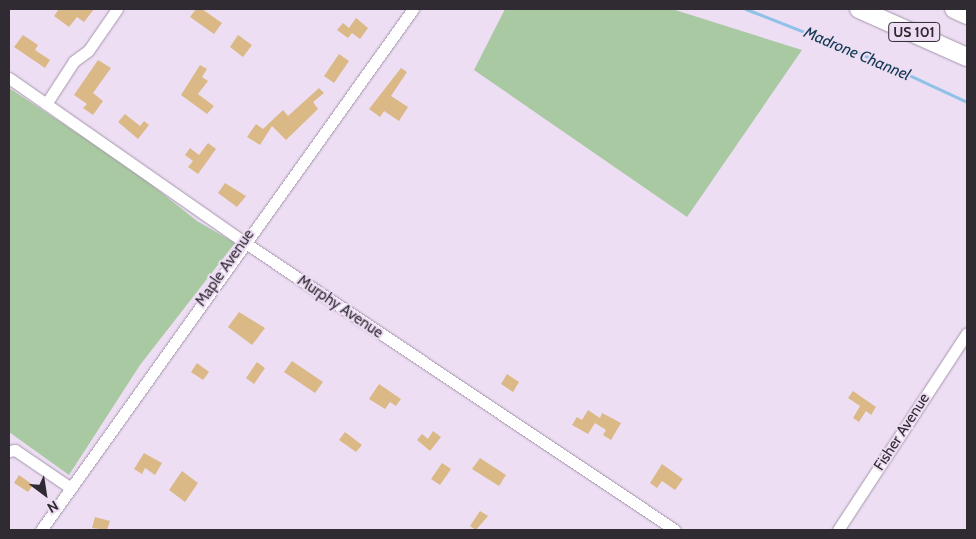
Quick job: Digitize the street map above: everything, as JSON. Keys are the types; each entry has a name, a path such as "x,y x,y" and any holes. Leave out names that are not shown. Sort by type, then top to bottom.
{"highway":[{"name":"US 101","path":"859,9 967,57"},
{"name":"US 101","path":"954,9 967,15"}],"street":[{"path":"46,104 74,61 88,50 116,9"},
{"name":"Maple Avenue","path":"41,530 244,242 413,9"},
{"name":"Murphy Avenue","path":"9,78 244,242 675,530"},
{"name":"Fisher Avenue","path":"838,530 967,334"},
{"path":"9,451 15,450 70,488"}],"green space":[{"path":"505,9 672,9 802,50 687,217 474,70"},
{"path":"9,88 133,170 197,221 235,243 140,365 69,475 9,432"}],"building":[{"path":"59,9 94,9 84,22 77,17 69,27 54,16"},
{"path":"196,9 202,9 222,23 214,34 190,17"},
{"path":"356,18 368,28 360,39 352,33 348,38 337,30 343,23 349,28"},
{"path":"23,35 38,45 35,50 50,60 45,68 14,47"},
{"path":"238,35 252,45 243,57 230,47"},
{"path":"339,54 349,61 334,83 324,76"},
{"path":"98,60 111,68 93,93 103,101 93,115 83,108 87,104 74,95"},
{"path":"200,65 207,69 202,77 208,81 198,94 214,106 207,114 181,95"},
{"path":"401,68 407,72 391,96 408,107 399,121 384,111 380,117 369,109"},
{"path":"319,88 324,93 313,102 318,109 286,140 272,126 260,145 247,137 256,124 263,129 283,110 288,116"},
{"path":"125,114 140,126 144,121 149,125 138,139 118,122"},
{"path":"208,143 216,149 198,174 188,167 193,161 185,155 190,148 199,155"},
{"path":"225,183 246,196 237,207 218,193"},
{"path":"239,312 265,328 252,345 228,327"},
{"path":"292,361 323,382 315,393 284,372"},
{"path":"257,362 265,368 254,384 246,378"},
{"path":"197,363 209,372 203,380 191,372"},
{"path":"507,374 519,382 513,392 501,384"},
{"path":"379,384 401,399 396,406 390,402 385,409 369,399"},
{"path":"853,391 876,407 871,415 866,411 859,422 853,418 860,406 848,398"},
{"path":"588,410 600,418 602,413 621,423 611,440 603,435 606,430 595,423 588,434 572,425 577,417 582,420"},
{"path":"433,431 441,437 430,451 417,440 422,434 428,439"},
{"path":"345,432 362,445 356,452 339,440"},
{"path":"144,453 162,463 155,475 145,468 142,474 134,469"},
{"path":"480,458 506,475 499,486 472,469"},
{"path":"442,463 451,469 440,485 431,479"},
{"path":"662,464 683,479 675,490 662,481 657,488 650,483"},
{"path":"182,471 198,483 185,502 169,490"},
{"path":"19,475 33,485 28,492 14,483"},
{"path":"480,511 488,516 476,530 470,526"},
{"path":"95,517 110,521 107,530 92,528"}],"waterway":[{"name":"Madrone Channel","path":"746,9 881,62 967,102"}]}
